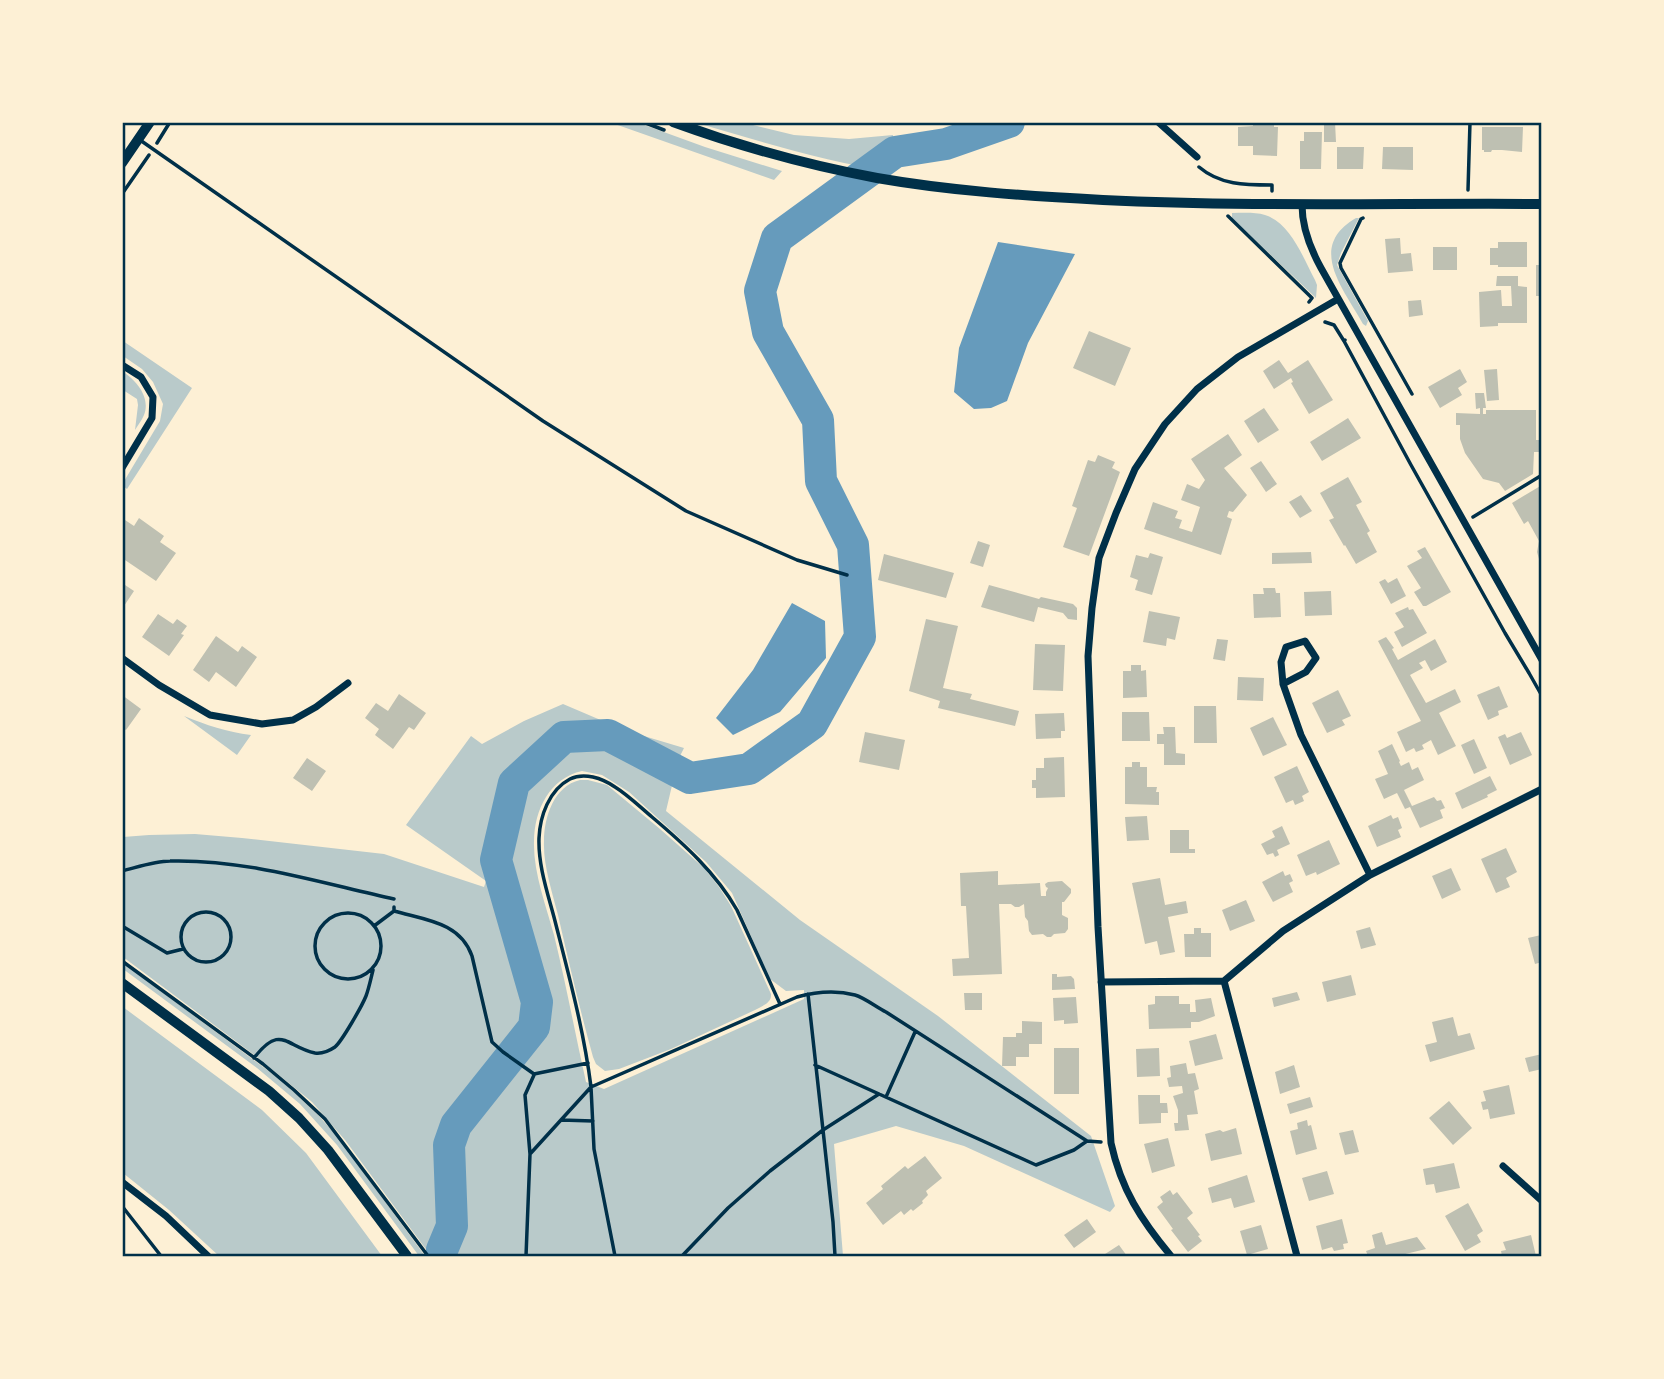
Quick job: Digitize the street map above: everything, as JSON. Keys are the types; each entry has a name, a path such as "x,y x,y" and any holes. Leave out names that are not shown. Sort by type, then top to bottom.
{"street":[{"path":"122,163 150,122"},
{"path":"673,122 761,151 843,170 997,193 1078,199 1226,204 1542,204"},
{"path":"1158,122 1197,157"},
{"path":"1302,205 1309,243 1338,299 1542,660"},
{"path":"1171,1256 1133,1205 1116,1168 1111,1143 1098,927 1088,656 1099,558 1135,469 1165,424 1197,389 1238,356 1338,299"},
{"path":"122,365 141,377 153,397 152,418 122,468"},
{"path":"1283,684 1306,672 1317,659 1305,641 1286,647 1281,662 1283,684 1301,735 1370,875"},
{"path":"122,658 159,685 210,715 262,724 293,720 348,683"},
{"path":"1101,982 1224,981 1283,931 1370,875 1542,789"},
{"path":"1224,981 1297,1256"},
{"path":"122,983 270,1091 299,1118 328,1150 407,1256"},
{"path":"1503,1166 1542,1201"},
{"path":"122,1182 166,1216 208,1256"}],"lane":[{"path":"139,139 543,421 686,511 797,560 847,575"},
{"path":"122,871 167,861 212,862 258,868 394,899"}],"path":[{"path":"1467,203 1470,122"},
{"path":"1197,157 1192,162 1214,178 1224,182 1272,185 1272,191"},
{"path":"1227,215 1312,298 1308,303"},
{"path":"1367,216 1361,219 1340,263 1341,268 1412,394"},
{"path":"1319,323 1334,325 1542,696"},
{"path":"1343,341 1349,338"},
{"path":"1465,522 1542,475"},
{"path":"1529,673 1535,670"},
{"path":"615,1256 594,1149 588,1063 540,860 540,826 546,806 557,788 578,776 593,777 613,786 660,824 706,867 737,910 780,1004"},
{"path":"394,899 394,911"},
{"path":"211,911 222,916 229,925 232,936 230,947 223,957 213,962 201,962 183,949 180,937 183,926 190,917 211,911"},
{"path":"374,926 394,911"},
{"path":"394,911 450,928 468,944 492,1042 514,1061 534,1074 588,1063"},
{"path":"351,913 364,917 374,926 380,936 381,947 379,958 373,967 363,975 350,979 325,969 318,958 315,945 318,932 326,921 338,914 351,913"},
{"path":"122,926 167,953 183,949"},
{"path":"254,1058 261,1048 272,1041 283,1039 316,1053 327,1052 337,1045 367,995 373,967"},
{"path":"530,1154 591,1087 780,1004 808,994 836,993 857,996 886,1012 1087,1141 1111,1143"},
{"path":"808,994 835,1256"},
{"path":"886,1097 915,1032"},
{"path":"815,1065 1036,1165 1074,1150 1087,1141"},
{"path":"526,1256 530,1154 525,1095 534,1074"},
{"path":"681,1256 728,1208 770,1171 823,1130 879,1094"},
{"path":"561,1120 593,1121"},
{"path":"122,1206 161,1256"}],"shaded area":[{"path":"612,123 639,123 782,171 774,180"},
{"path":"697,123 745,123 794,135 849,139 893,135 894,172 819,157"},
{"path":"1232,213 1265,215 1282,225 1295,242 1315,280 1316,298 1232,218"},
{"path":"1359,218 1337,265 1368,321 1366,326 1339,283 1331,255 1333,242 1341,229"},
{"path":"123,341 192,388 127,489 123,483 160,421 163,404 153,382 142,369 123,356"},
{"path":"122,371 137,384 144,396 146,408 135,430 137,399 123,390"},
{"path":"563,704 624,730 684,748 678,760 666,811 800,920 938,1016 1091,1136 1115,1206 1110,1212 964,1146 896,1126 834,1144 843,1256 431,1256 345,1140 312,1102 253,1054 123,957 123,837 195,834 384,854 484,887 486,881 406,825 471,736 482,744","holes":["582,771 602,775 629,792 706,862 732,893 770,979 786,991 804,990 804,999 604,1089 586,1082 534,853 537,818 553,788 571,775"]},
{"path":"184,716 217,728 251,735 237,755"},
{"path":"580,780 607,785 704,868 731,906 771,994 770,1000 763,1006 671,1049 619,1069 605,1071 596,1064 593,1057 548,878 544,850 544,832 552,804 563,789"},
{"path":"123,963 282,1081 318,1115 336,1135 425,1256 419,1256 337,1145 300,1104 257,1068 123,969"},
{"path":"123,1007 262,1110 306,1153 382,1256 219,1256 123,1173"}],"water":[{"path":"998,242 1075,254 1028,343 1007,401 991,408 974,409 954,392 959,348"},
{"path":"792,603 825,621 826,658 780,712 733,735 716,718 753,670"}],"building":[{"path":"1253,122 1274,122 1274,127 1278,127 1277,156 1253,155 1253,146 1238,146 1238,127 1253,126"},
{"path":"1324,122 1335,122 1336,142 1324,142"},
{"path":"1482,127 1523,127 1522,152 1484,152"},
{"path":"1304,132 1322,132 1321,169 1300,169 1300,141 1304,141"},
{"path":"1337,147 1364,147 1363,169 1337,169"},
{"path":"1383,147 1413,147 1413,170 1382,169"},
{"path":"1400,238 1401,254 1411,253 1413,271 1388,273 1385,239"},
{"path":"1498,242 1527,242 1527,267 1490,265 1490,248 1498,248"},
{"path":"1433,247 1457,247 1457,270 1433,270"},
{"path":"1536,265 1542,265 1542,296 1536,296"},
{"path":"1497,276 1518,276 1518,286 1527,287 1527,323 1498,323 1498,326 1480,327 1479,292 1501,290 1502,306 1512,306 1511,286 1496,286"},
{"path":"1421,300 1423,315 1409,317 1408,301"},
{"path":"1089,331 1131,348 1115,386 1073,368"},
{"path":"1279,360 1288,373 1308,360 1333,400 1309,414 1291,383 1291,378 1274,389 1263,371"},
{"path":"1460,369 1467,382 1458,388 1462,395 1440,408 1428,387"},
{"path":"1497,369 1499,400 1487,401 1484,370"},
{"path":"1475,393 1484,393 1486,408 1483,408 1483,414 1486,414 1486,410 1536,410 1536,440 1542,440 1542,452 1534,452 1533,474 1505,491 1499,483 1483,479 1465,453 1460,439 1460,425 1456,425 1456,413 1480,414 1480,408 1476,409"},
{"path":"1264,408 1279,430 1258,443 1244,421"},
{"path":"1348,418 1361,438 1322,461 1310,442"},
{"path":"1228,434 1242,455 1224,468 1247,495 1233,512 1229,511 1227,517 1232,519 1221,555 1144,529 1153,502 1178,511 1175,518 1182,520 1179,528 1192,532 1200,507 1181,500 1187,484 1199,489 1205,480 1191,459"},
{"path":"1098,455 1115,462 1112,468 1120,472 1089,556 1063,547 1077,508 1072,506 1088,460 1095,462"},
{"path":"1261,461 1277,484 1266,492 1250,468"},
{"path":"1348,477 1362,502 1356,505 1370,531 1367,533 1377,552 1356,564 1329,520 1334,518 1320,493"},
{"path":"1542,485 1541,566 1537,552 1539,541 1528,521 1524,524 1512,503"},
{"path":"1301,495 1312,511 1300,518 1289,502"},
{"path":"122,518 134,526 139,518 164,536 160,542 176,553 156,581 122,558"},
{"path":"978,541 990,545 983,567 970,563"},
{"path":"1425,547 1451,592 1423,606 1414,592 1421,588 1407,566 1422,558 1417,551"},
{"path":"1311,552 1312,563 1272,564 1272,553"},
{"path":"1150,553 1163,557 1152,595 1135,590 1138,580 1130,577 1136,555 1148,558"},
{"path":"884,554 954,573 946,598 878,580"},
{"path":"1397,578 1406,596 1391,604 1379,582 1385,579 1388,583"},
{"path":"122,583 134,591 122,609"},
{"path":"989,585 1039,599 1041,597 1073,604 1077,608 1077,620 1068,619 1063,613 1038,607 1034,622 981,607"},
{"path":"1263,588 1275,588 1276,593 1280,593 1281,617 1254,618 1253,594 1264,594"},
{"path":"1331,591 1332,615 1305,616 1304,592"},
{"path":"1408,607 1409,610 1413,609 1427,633 1402,647 1394,632 1404,627 1395,613"},
{"path":"1149,611 1180,617 1175,640 1167,638 1166,646 1143,642"},
{"path":"158,614 173,624 177,619 187,626 169,656 142,637"},
{"path":"926,619 958,626 943,688 972,694 970,699 1019,711 1015,726 938,708 940,701 909,691"},
{"path":"216,636 238,652 242,646 257,657 236,687 216,672 209,682 193,670"},
{"path":"1386,637 1398,660 1435,639 1447,662 1431,671 1425,660 1419,663 1423,668 1410,675 1426,703 1455,689 1461,702 1439,713 1456,746 1438,755 1431,740 1422,745 1424,749 1416,752 1414,748 1406,752 1397,732 1421,721 1378,641"},
{"path":"1217,639 1228,640 1225,661 1213,659"},
{"path":"1035,644 1065,645 1063,691 1033,690"},
{"path":"1131,665 1141,665 1141,671 1146,670 1147,697 1123,698 1123,671 1131,671"},
{"path":"1238,677 1264,678 1263,701 1237,700"},
{"path":"1499,686 1508,707 1488,720 1477,695"},
{"path":"1338,690 1351,716 1342,720 1345,725 1327,733 1312,703"},
{"path":"399,694 426,713 414,730 409,727 393,749 375,735 379,729 365,718 376,703 388,711"},
{"path":"122,695 141,709 126,730 122,728"},
{"path":"1194,706 1216,706 1217,743 1194,743"},
{"path":"1122,712 1149,712 1150,741 1122,741"},
{"path":"1064,713 1065,731 1061,731 1061,738 1036,739 1035,714"},
{"path":"1273,717 1287,745 1263,756 1250,728"},
{"path":"1163,727 1175,727 1176,753 1185,754 1185,765 1164,765 1164,744 1157,744 1157,734 1164,734"},
{"path":"865,732 905,740 899,770 859,762"},
{"path":"1521,732 1532,755 1510,765 1498,737 1505,734 1507,738"},
{"path":"1474,739 1487,768 1474,774 1461,745"},
{"path":"1392,744 1401,766 1409,762 1412,770 1418,767 1424,780 1404,790 1412,806 1434,797 1437,801 1441,800 1445,808 1440,810 1443,818 1420,828 1410,807 1405,809 1397,793 1384,799 1375,779 1388,774 1378,751"},
{"path":"1064,757 1065,797 1036,798 1036,788 1032,788 1032,780 1036,780 1036,768 1044,768 1044,758"},
{"path":"307,758 326,771 312,791 293,778"},
{"path":"1132,762 1140,762 1140,767 1147,767 1147,787 1157,787 1159,805 1125,804 1125,767 1132,767"},
{"path":"1297,766 1309,792 1302,796 1304,801 1295,805 1293,800 1286,803 1274,777"},
{"path":"1490,776 1497,790 1462,809 1455,793"},
{"path":"1391,815 1393,819 1398,817 1402,828 1398,830 1401,837 1377,847 1368,826"},
{"path":"1147,816 1149,840 1127,841 1125,817"},
{"path":"1282,826 1290,844 1277,850 1279,855 1275,857 1273,853 1267,855 1261,844 1275,837 1272,831"},
{"path":"1170,830 1189,830 1189,849 1195,849 1195,853 1170,853"},
{"path":"1329,840 1340,864 1317,875 1316,872 1306,876 1297,855"},
{"path":"1506,848 1517,872 1506,878 1510,887 1496,893 1481,859"},
{"path":"1451,868 1461,890 1442,899 1432,876"},
{"path":"998,871 998,885 1040,883 1041,896 1046,896 1048,888 1045,884 1062,881 1071,889 1071,893 1062,902 1062,915 1068,918 1068,929 1065,933 1051,937 1043,934 1032,935 1025,917 1024,904 1015,907 1011,904 999,904 1002,974 953,976 952,959 969,958 966,906 961,906 960,873"},
{"path":"1283,871 1285,876 1290,874 1293,881 1289,883 1293,892 1273,902 1262,882"},
{"path":"1160,878 1165,905 1186,901 1188,913 1168,917 1175,952 1160,955 1157,941 1145,944 1132,883"},
{"path":"1246,900 1255,921 1230,931 1222,910"},
{"path":"1370,927 1376,945 1361,949 1356,931"},
{"path":"1194,928 1201,928 1201,933 1211,933 1211,957 1185,957 1184,934 1194,934"},
{"path":"1541,935 1542,962 1535,964 1528,938"},
{"path":"1052,974 1057,974 1057,977 1071,976 1075,989 1052,990"},
{"path":"1351,975 1356,995 1327,1002 1322,982"},
{"path":"1297,992 1300,1000 1274,1007 1272,998"},
{"path":"964,993 982,993 982,1010 965,1010"},
{"path":"1155,996 1179,996 1179,1004 1190,1004 1190,1012 1196,1012 1195,1000 1211,998 1215,1016 1191,1022 1191,1028 1149,1029 1148,1005 1155,1004"},
{"path":"1076,997 1078,1023 1064,1024 1064,1020 1054,1021 1053,998"},
{"path":"1453,1017 1458,1036 1470,1033 1475,1049 1430,1062 1425,1045 1437,1042 1432,1022"},
{"path":"1022,1021 1042,1022 1042,1044 1029,1044 1029,1057 1016,1057 1016,1066 1002,1066 1003,1037 1016,1037 1016,1033 1022,1033"},
{"path":"1216,1034 1223,1059 1195,1066 1189,1041"},
{"path":"1054,1048 1079,1048 1079,1094 1054,1094"},
{"path":"1159,1048 1160,1076 1137,1077 1136,1049"},
{"path":"1542,1054 1542,1069 1529,1072 1525,1058"},
{"path":"1186,1063 1188,1074 1195,1073 1199,1089 1194,1091 1198,1114 1187,1115 1189,1130 1175,1131 1174,1123 1178,1123 1178,1110 1173,1096 1183,1093 1182,1086 1169,1087 1167,1078 1171,1077 1170,1066"},
{"path":"1294,1065 1300,1087 1280,1094 1275,1072"},
{"path":"1509,1085 1515,1114 1490,1119 1488,1109 1483,1110 1481,1102 1486,1101 1483,1091"},
{"path":"1138,1095 1160,1095 1160,1103 1167,1103 1168,1113 1161,1113 1161,1123 1139,1124"},
{"path":"1310,1097 1313,1107 1290,1114 1287,1104"},
{"path":"1449,1101 1472,1128 1453,1145 1429,1118"},
{"path":"1307,1120 1308,1126 1311,1125 1317,1149 1296,1155 1290,1131 1298,1129 1297,1123"},
{"path":"1236,1128 1242,1154 1211,1161 1205,1134"},
{"path":"1353,1130 1359,1152 1345,1155 1339,1133"},
{"path":"1168,1138 1175,1166 1152,1173 1144,1144"},
{"path":"925,1156 942,1178 926,1191 928,1195 923,1203 913,1211 911,1209 904,1215 901,1211 883,1225 866,1203 905,1166 908,1169"},
{"path":"1454,1163 1460,1188 1436,1193 1434,1184 1426,1185 1423,1169"},
{"path":"1327,1171 1334,1194 1309,1201 1302,1178"},
{"path":"1247,1175 1255,1202 1234,1208 1231,1198 1212,1203 1208,1188"},
{"path":"1170,1190 1173,1195 1177,1192 1193,1213 1187,1218 1202,1241 1188,1252 1157,1207 1163,1202 1160,1197"},
{"path":"1468,1203 1483,1231 1477,1235 1481,1242 1465,1251 1445,1216"},
{"path":"1087,1219 1096,1232 1074,1248 1064,1235"},
{"path":"1342,1219 1348,1243 1343,1244 1344,1249 1334,1251 1332,1247 1322,1250 1316,1226"},
{"path":"1261,1225 1268,1249 1247,1255 1240,1231"},
{"path":"1382,1232 1386,1245 1417,1237 1426,1249 1397,1256 1368,1256 1366,1251 1375,1248 1372,1235"},
{"path":"1531,1235 1536,1256 1502,1256 1501,1251 1506,1250 1503,1242"},
{"path":"1119,1245 1127,1256 1102,1256"}],"waterway":[{"path":"442,1250 452,1226 449,1145 456,1125 534,1027 537,1002 496,860 514,783 564,737 608,735 690,778 749,769 812,724 860,637 853,545 821,481 818,420 768,332 760,291 777,238 895,152 946,144 1009,122"}]}
